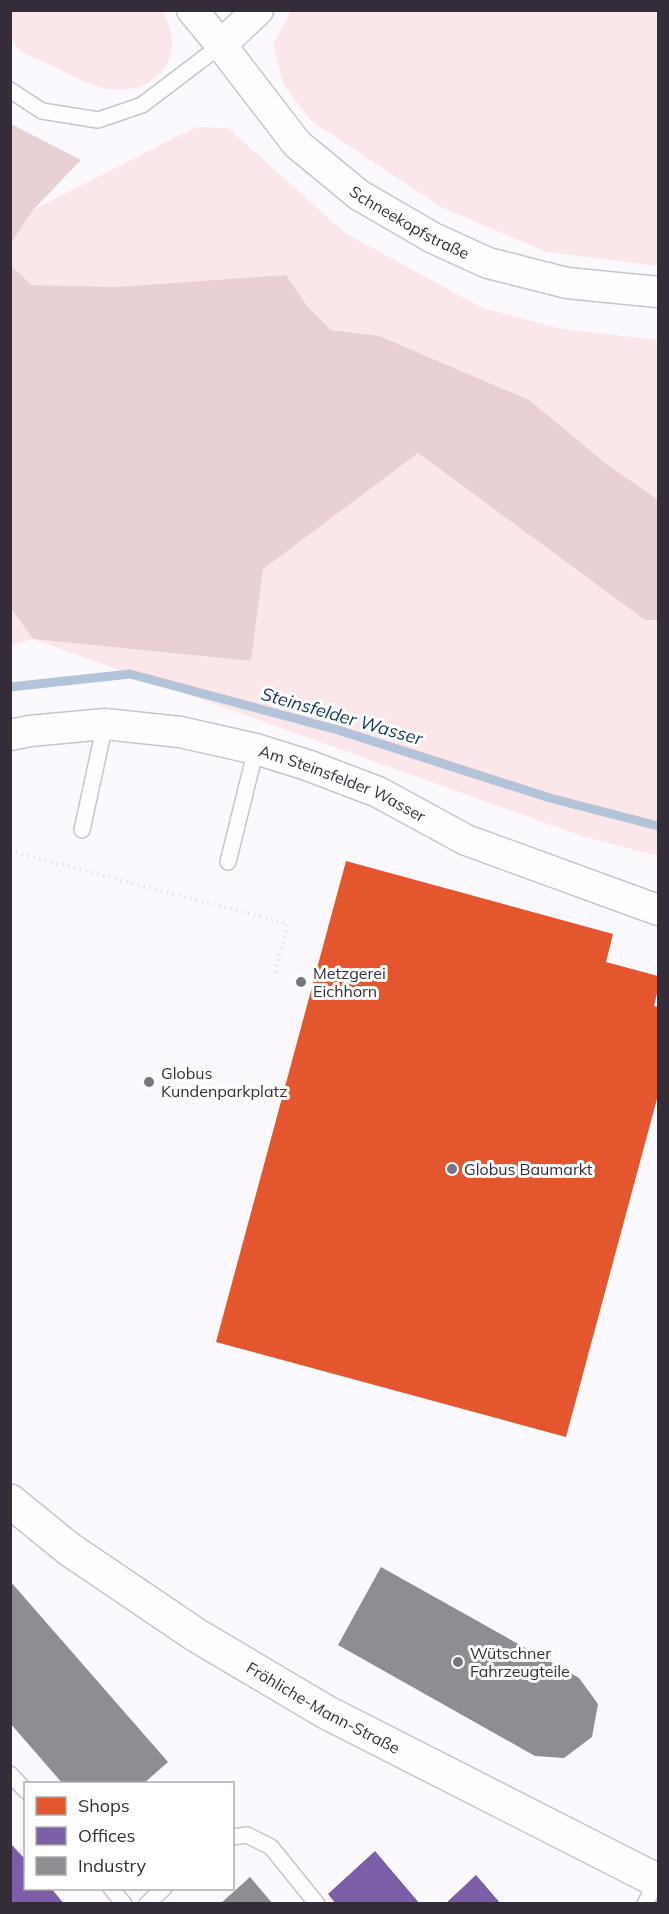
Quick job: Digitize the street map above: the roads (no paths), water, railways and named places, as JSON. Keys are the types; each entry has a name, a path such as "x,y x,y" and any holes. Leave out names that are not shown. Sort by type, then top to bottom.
{"street":[{"name":"Schneekopfstraße","path":"192,10 297,144 359,195 424,233 488,263 567,283 658,292"},
{"path":"221,45 258,10"},
{"name":"Am Steinsfelder Wasser","path":"10,735 105,724 180,732 256,749 307,765 378,792 466,840 658,909"},
{"name":"Fröhliche-Mann-Straße","path":"10,1501 69,1549 176,1622 326,1712 655,1886"}],"lane":[{"path":"10,90 42,111 98,120 142,105 221,45"},
{"path":"82,830 105,724"},
{"path":"228,862 256,749"},
{"path":"10,1774 24,1789"},
{"path":"234,1837 247,1835 271,1847 317,1904"},
{"path":"113,1890 124,1904"},
{"path":"147,1904 162,1890"}],"waterway":[{"name":"Steinsfelder Wasser","path":"10,687 130,674 338,730 550,798 658,826"}],"place":[{"name":"Metzgerei Eichhorn","path":"301,982"},
{"name":"Globus Kundenparkplatz","path":"149,1082"},
{"name":"Globus Baumarkt","path":"452,1169"},
{"name":"Wütschner Fahrzeugteile","path":"458,1662"}]}
